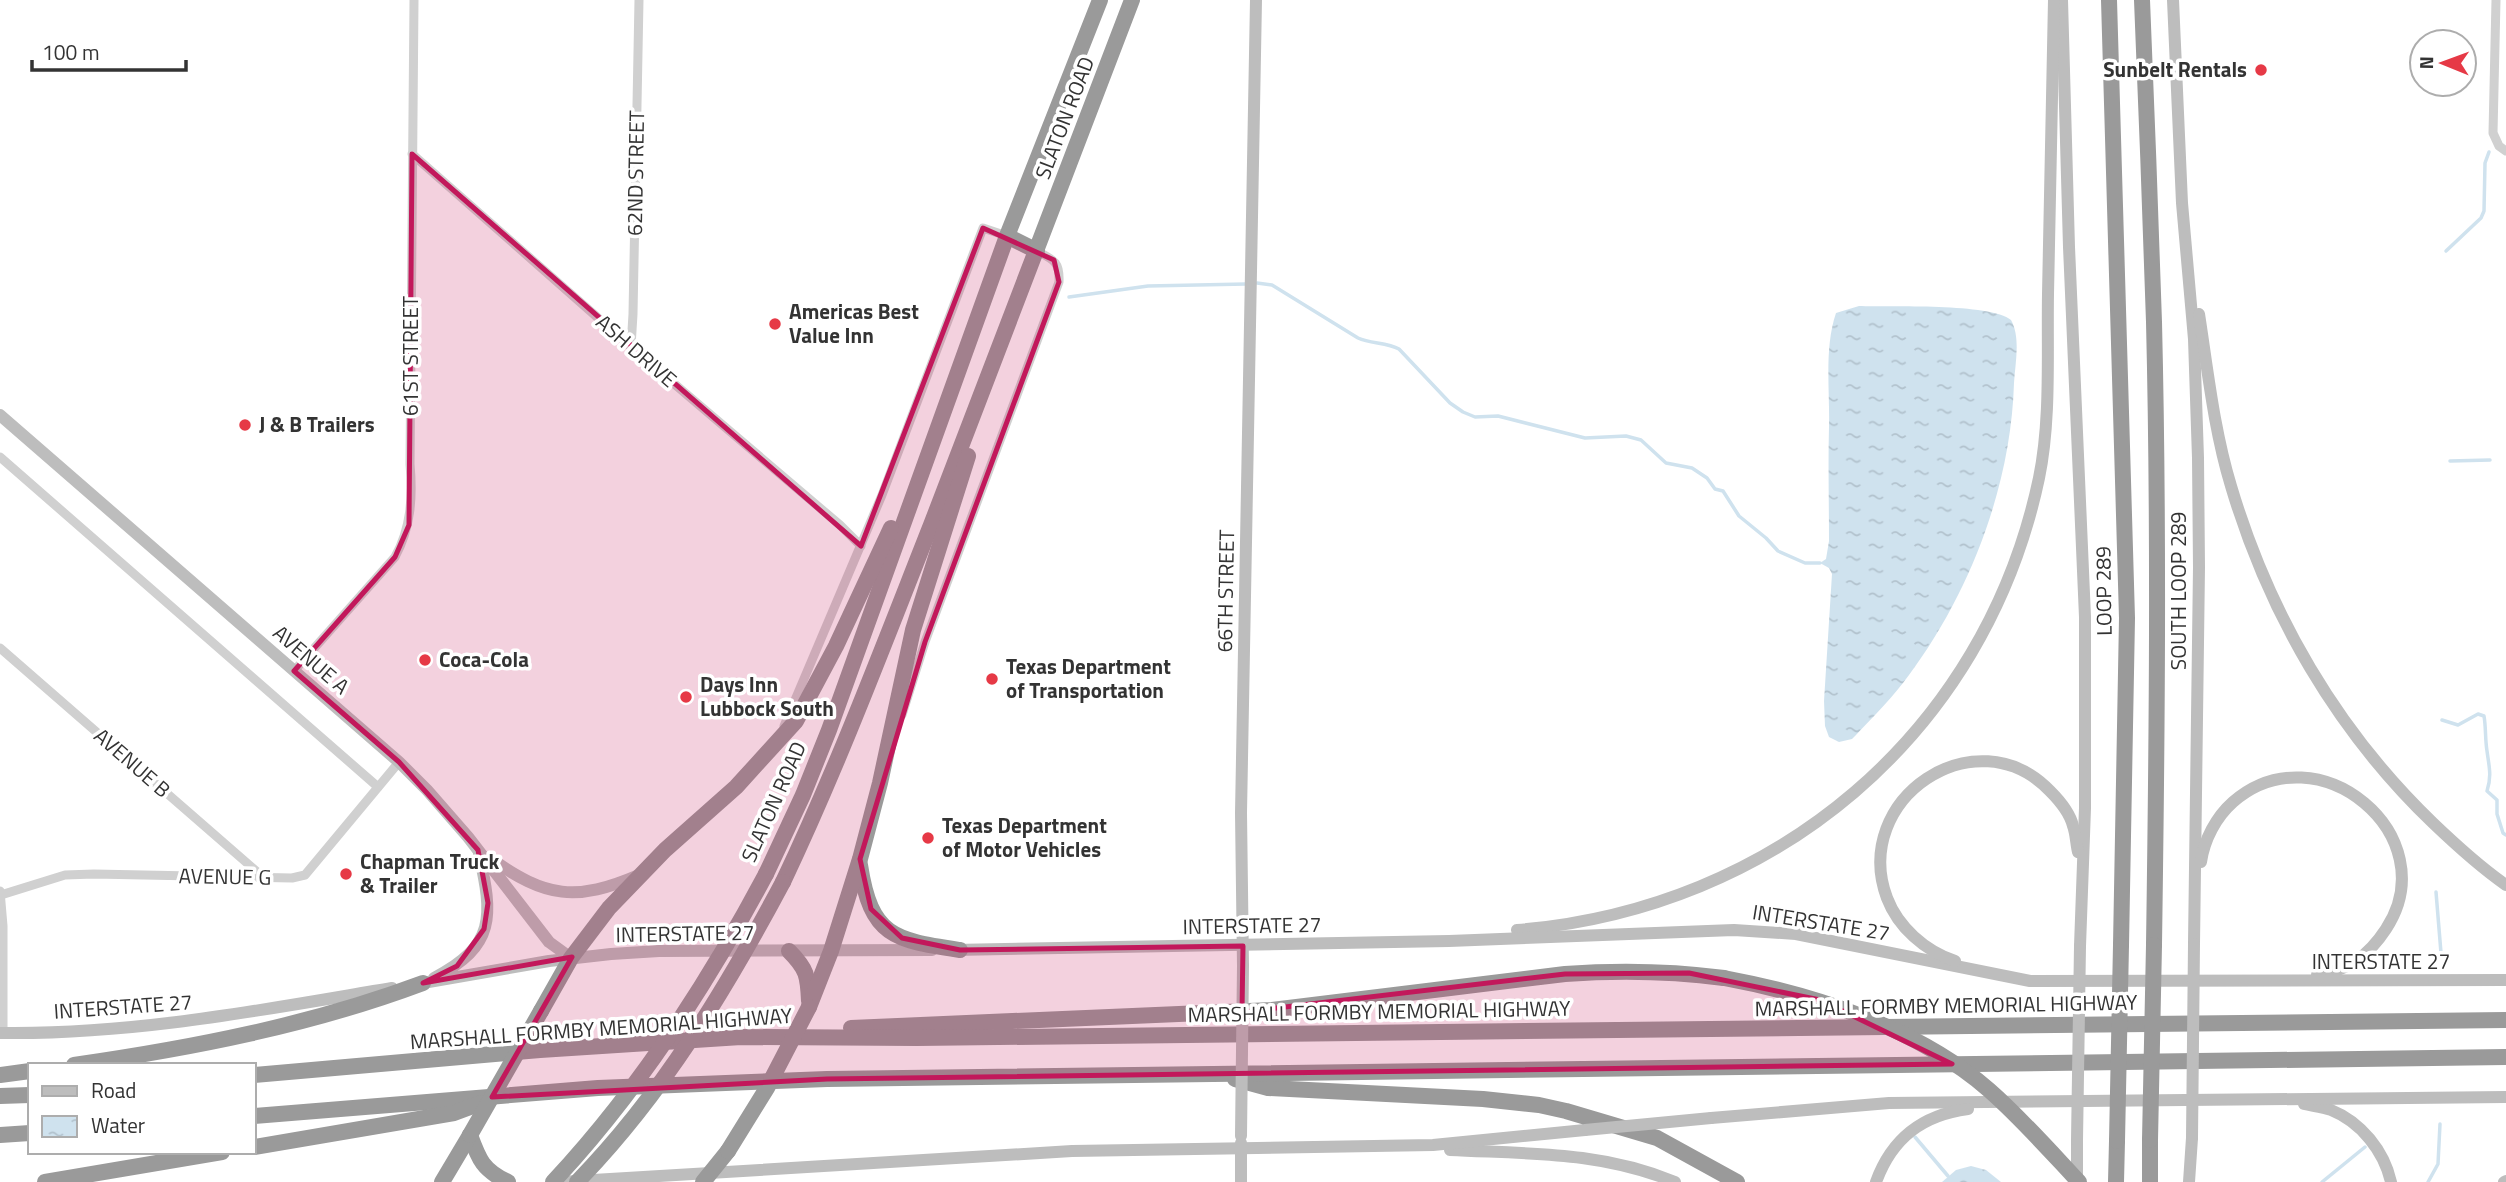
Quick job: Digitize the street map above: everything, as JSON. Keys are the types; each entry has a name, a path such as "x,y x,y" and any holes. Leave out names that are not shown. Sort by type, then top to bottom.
{"highway":[{"name":"SLATON ROAD","path":"553,1182 604,1124 659,1052 722,955 795,815 1007,236 1100,0"},
{"name":"SLATON ROAD","path":"577,1182 676,1061 737,965 783,882 834,767 996,359 1132,0"},
{"name":"LOOP 289","path":"2109,0 2127,618 2116,1182"},
{"path":"2142,0 2157,482 2150,1182"},
{"path":"1007,236 1037,251"},
{"path":"707,1178 728,1151 766,1088 809,1007 831,951 880,783 913,630 996,359"},
{"path":"442,1182 571,958 609,908 736,787 796,721 836,646 922,467"},
{"path":"860,859 865,895 879,921 890,932 917,943 960,950"},
{"path":"789,951 802,963 808,977 809,1007"},
{"path":"741,1037 884,1026 1272,1010 1565,974 1602,971 1689,973 1724,978 1820,1000 1936,1052 1988,1089 2078,1182"},
{"path":"86,1063 188,1046 280,1026 368,1004 423,983"},
{"name":"MARSHALL FORMBY MEMORIAL HIGHWAY","path":"256,1075 540,1050 741,1037 958,1038 2506,1020"},
{"path":"256,1116 598,1088 827,1079 2506,1057"},
{"path":"0,1075 28,1071"},
{"path":"1215,1074 1268,1088 1483,1099 1566,1111 1657,1138 1737,1182"},
{"path":"0,1096 28,1095"},
{"path":"256,1147 454,1113 503,1096"},
{"path":"0,1135 28,1133"},
{"path":"470,1135 483,1165 492,1174 508,1182"},
{"path":"45,1182 210,1154"}],"main road":[{"name":"66TH STREET","path":"1241,1182 1241,813 1256,0"},
{"path":"1352,943 1581,923 1618,915 1703,886 1789,842 1826,817 1893,756 1945,694 1985,628 2003,592 2018,552 2040,475 2048,376 2054,0"},
{"path":"2062,0 2069,247 2085,617 2085,808 2080,946 2078,1182"},
{"name":"SOUTH LOOP 289","path":"2173,0 2198,458 2195,897 2189,1181"},
{"path":"2182,203 2219,438 2247,536 2270,593 2323,691 2353,734 2419,810 2455,845 2506,885"},
{"name":"AVENUE A","path":"0,415 399,762 478,850 549,942 571,958"},
{"path":"2030,981 1951,960 1930,949 1910,933 1891,907 1881,876 1881,845 1886,827 1912,788 1939,771 1958,764 1975,762 2010,766 2044,784 2066,810 2073,824 2082,880"},
{"path":"2195,897 2202,853 2219,818 2240,796 2270,781 2309,778 2340,785 2363,800 2383,822 2398,856 2401,881 2395,911 2377,943 2357,961 2333,973 2256,982"},
{"path":"478,850 528,882 561,892 578,893 608,888 642,874"},
{"path":"423,983 457,966 471,954 484,929 488,903 478,850"},
{"name":"INTERSTATE 27","path":"1,1033 94,1031 163,1025 571,958 659,951 1243,946 1765,930 2030,981 2506,980"},
{"path":"1411,1146 1889,1103 2506,1097"},
{"path":"2283,1100 2330,1110 2344,1116 2372,1141 2383,1158 2391,1182"},
{"path":"1876,1182 1893,1148 1917,1125 1952,1111 2021,1102"},
{"path":"560,1182 707,1178 1072,1150 1241,1142 1548,1153 1594,1158 1650,1171 1675,1182"}],"street":[{"name":"61ST STREET","path":"294,671 395,557 404,542 409,524 412,484 414,0"},
{"name":"62ND STREET","path":"631,347 639,0"},
{"path":"2496,0 2493,133 2499,146 2506,151"},
{"name":"ASH DRIVE","path":"412,154 861,546"},
{"name":"SLATON ROAD","path":"775,744 794,706 861,546 983,228 1007,236"},
{"path":"880,783 925,642 1059,282 1059,270 1054,260 1037,251"},
{"path":"0,457 377,787"},
{"name":"AVENUE B","path":"0,648 263,877"},
{"name":"AVENUE G","path":"1,893 38,882 84,874 292,878 305,875 399,762"},
{"path":"1,893 1,1033"}],"highlighted area":[{"path":"412,154 861,546 983,228 1054,260 1059,282 925,642 860,859 871,909 902,938 960,950 1243,946 1242,1012 1565,974 1689,973 1820,1000 1952,1064 827,1079 492,1097 572,957 423,983 457,966 484,929 488,903 478,850 399,762 294,671 395,557 409,525"}],"water":[{"path":"1859,306 1962,308 2000,315 2011,320 2017,351 2005,461 1996,499 1968,574 1931,643 1903,683 1852,739 1839,742 1829,737 1825,726 1824,701 1832,574 1829,568 1820,563 1826,559 1829,541 1829,355 1836,313"},
{"path":"1971,1166 1986,1170 2001,1182 1942,1182 1956,1170"}],"waterway":[{"path":"2446,251 2481,218 2484,211 2485,163 2489,152"},
{"path":"1257,283 1272,285 1358,338 1399,349 1450,403 1475,417 1498,416 1585,438 1626,436 1641,440 1666,463 1692,468 1707,478 1715,489 1723,491 1739,516 1778,551 1805,563 1820,563"},
{"path":"1069,297 1148,286 1246,284"},
{"path":"2450,461 2490,460"},
{"path":"2442,720 2458,725 2478,714 2484,716 2490,771 2487,791 2497,800 2497,814 2506,835"},
{"path":"2436,892 2441,953"},
{"path":"2428,1182 2438,1164 2440,1124"},
{"path":"1915,1137 1948,1176"},
{"path":"2322,1182 2365,1147"}],"place":[{"name":"Sunbelt Rentals","path":"2261,70"},
{"name":"Americas Best Value Inn","path":"775,324"},
{"name":"J & B Trailers","path":"245,425"},
{"name":"Coca-Cola","path":"425,660"},
{"name":"Texas Department of Transportation","path":"992,679"},
{"name":"Days Inn Lubbock South","path":"686,697"},
{"name":"Texas Department of Motor Vehicles","path":"928,838"},
{"name":"Chapman Truck & Trailer","path":"346,874"}]}
